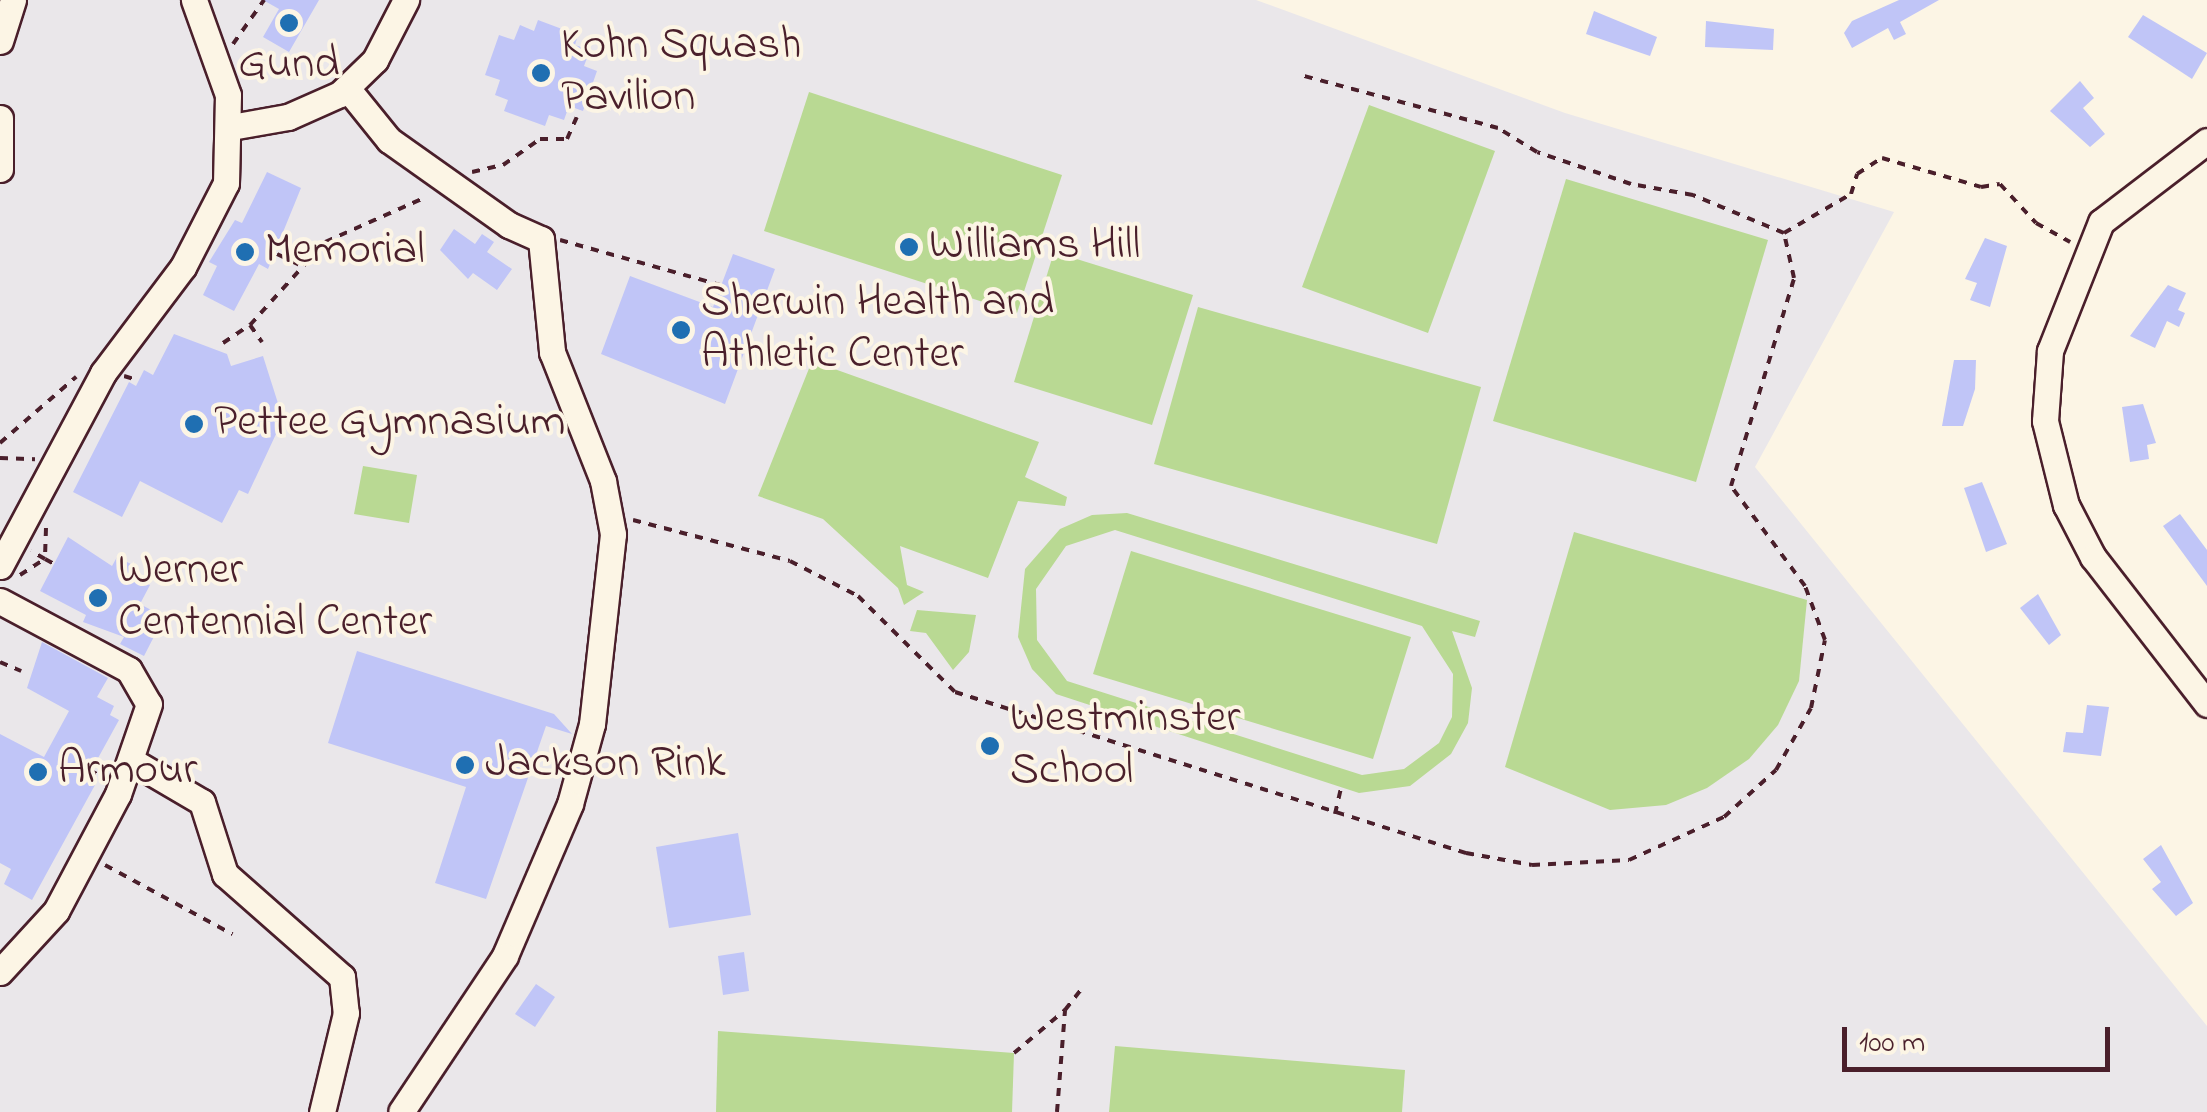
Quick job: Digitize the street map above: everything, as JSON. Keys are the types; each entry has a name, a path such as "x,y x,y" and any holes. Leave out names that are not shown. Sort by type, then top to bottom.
{"street":[{"path":"0,41 12,0"},
{"path":"0,566 103,373 183,266 217,202 232,127 220,59 194,0"},
{"path":"232,127 288,117 347,88 384,47 406,0"},
{"path":"347,88 384,135 449,183 541,238 552,352 612,519 592,724 570,804 504,956 401,1112"},
{"path":"0,118 0,170"},
{"path":"2207,141 2102,222 2050,351 2049,451 2093,557 2207,704"},
{"path":"0,600 140,679 149,704 132,761 86,855 40,936 0,972"},
{"path":"132,761 202,802 225,874 342,977 346,1014 322,1112"}],"path":[{"path":"220,59 264,0"},
{"path":"1300,75 1498,128 1538,152 1631,184 1693,194 1784,233"},
{"path":"449,183 503,166 540,138 567,138 577,116"},
{"path":"1784,233 1850,194 1857,174 1882,158 1981,187 2000,184 2036,222 2088,250"},
{"path":"223,343 250,326 302,266 340,232 426,197"},
{"path":"612,519 726,541 807,570 858,596 955,692 1336,814 1532,865 1629,860 1724,817 1776,770 1811,708 1825,640 1805,586 1730,486 1794,278 1784,233"},
{"path":"541,238 583,242 720,285"},
{"path":"277,254 302,266"},
{"path":"250,326 262,342"},
{"path":"121,376 137,380"},
{"path":"47,513 45,559 54,564"},
{"path":"0,662 20,671"},
{"path":"1336,814 1342,789"},
{"path":"86,855 232,934"},
{"path":"1014,1053 1065,1010 1084,987"},
{"path":"1057,1112 1065,1010"}],"shaded area":[{"name":"Westminster School","path":"0,0 1256,0 1565,113 1894,212 1755,467 2207,1026 2207,1112 0,1112"}],"green space":[{"path":"809,92 1062,175 1017,313 764,231"},
{"path":"1369,105 1495,151 1428,333 1302,287"},
{"path":"1566,179 1768,240 1696,482 1493,421"},
{"path":"1054,252 1193,295 1152,425 1014,382"},
{"path":"1198,307 1481,387 1437,544 1154,464"},
{"path":"812,361 1039,442 1025,477 1067,497 1065,506 1018,501 988,578 900,546 907,585 924,592 904,605 898,588 823,519 758,496"},
{"path":"363,466 417,475 409,523 354,514"},
{"path":"1127,513 1480,621 1475,637 1452,631 1472,688 1468,723 1451,754 1410,786 1359,793 1056,694 1032,669 1018,637 1025,569 1060,529 1092,515","holes":["1115,530 1422,626 1453,674 1452,717 1439,743 1404,769 1362,775 1067,681 1037,640 1036,589 1066,546"]},
{"path":"1574,532 1807,600 1799,681 1778,725 1749,759 1707,788 1666,805 1610,810 1505,767"},
{"path":"1131,551 1411,637 1373,759 1093,674"},
{"path":"917,610 976,615 969,652 953,670 926,633 910,631"},
{"path":"718,1031 1014,1053 1012,1112 716,1112"},
{"path":"1115,1046 1405,1070 1402,1112 1109,1112"}],"building":[{"name":"Gund","path":"263,0 319,0 289,52 263,37 279,9"},
{"path":"1899,0 1939,0 1900,22 1906,34 1894,40 1888,28 1852,48 1844,33 1852,21"},
{"path":"1594,11 1657,37 1650,56 1586,34"},
{"path":"2143,15 2207,53 2192,79 2128,37"},
{"name":"Kohn Squash Pavilion","path":"538,20 578,35 575,45 590,50 584,66 597,71 583,111 569,106 564,120 549,115 545,126 504,111 508,100 495,95 500,80 485,75 499,35 514,40 520,25 534,31"},
{"path":"1706,21 1774,29 1773,50 1705,47"},
{"path":"2080,81 2094,98 2083,108 2105,134 2090,147 2050,111"},
{"name":"Memorial","path":"267,172 301,188 268,269 259,264 234,311 203,295 217,266 209,262 235,220 242,223"},
{"path":"454,229 475,244 482,234 494,242 487,252 512,269 497,290 473,273 468,279 440,250"},
{"path":"1985,238 2007,246 1990,307 1970,300 1977,283 1965,279"},
{"name":"Sherwin Health and Athletic Center","path":"733,254 775,269 725,404 601,354 630,276 713,307"},
{"path":"2168,285 2186,293 2178,310 2185,313 2179,327 2167,321 2155,348 2130,336"},
{"name":"Pettee Gymnasium","path":"174,334 227,354 231,366 263,356 283,419 248,494 239,490 222,523 140,481 122,517 73,492 129,382 136,386 144,370 153,375"},
{"path":"1954,360 1976,360 1975,389 1963,426 1942,426"},
{"path":"2143,404 2156,443 2147,445 2149,459 2130,462 2122,407"},
{"path":"1982,482 2007,544 1986,552 1964,488"},
{"path":"2180,514 2207,550 2207,586 2163,526"},
{"name":"Werner Centennial Center","path":"68,537 112,566 117,557 133,565 129,574 150,585 140,604 164,617 144,656 120,644 124,637 83,622 86,615 40,591"},
{"path":"2038,594 2061,635 2049,645 2020,608"},
{"name":"Armour","path":"42,642 108,678 97,697 114,706 110,715 119,720 86,780 95,785 32,900 4,884 11,869 0,863 0,734 44,757 69,711 27,688"},
{"name":"Jackson Rink","path":"357,651 554,714 572,734 546,726 486,899 435,883 466,787 328,743"},
{"path":"2087,705 2109,707 2101,756 2063,752 2066,732 2083,733"},
{"path":"738,833 751,915 669,928 656,847"},
{"path":"2161,845 2193,903 2176,916 2152,889 2161,882 2143,859"},
{"path":"744,952 749,991 723,995 718,956"},
{"path":"536,984 555,997 535,1027 515,1014"}],"place":[{"name":"Gund","path":"289,23"},
{"name":"Kohn Squash Pavilion","path":"541,73"},
{"name":"Williams Hill","path":"909,247"},
{"name":"Memorial","path":"245,252"},
{"name":"Sherwin Health and Athletic Center","path":"681,330"},
{"name":"Pettee Gymnasium","path":"194,424"},
{"name":"Werner Centennial Center","path":"98,598"},
{"name":"Westminster School","path":"990,746"},
{"name":"Jackson Rink","path":"465,765"},
{"name":"Armour","path":"38,772"}]}
